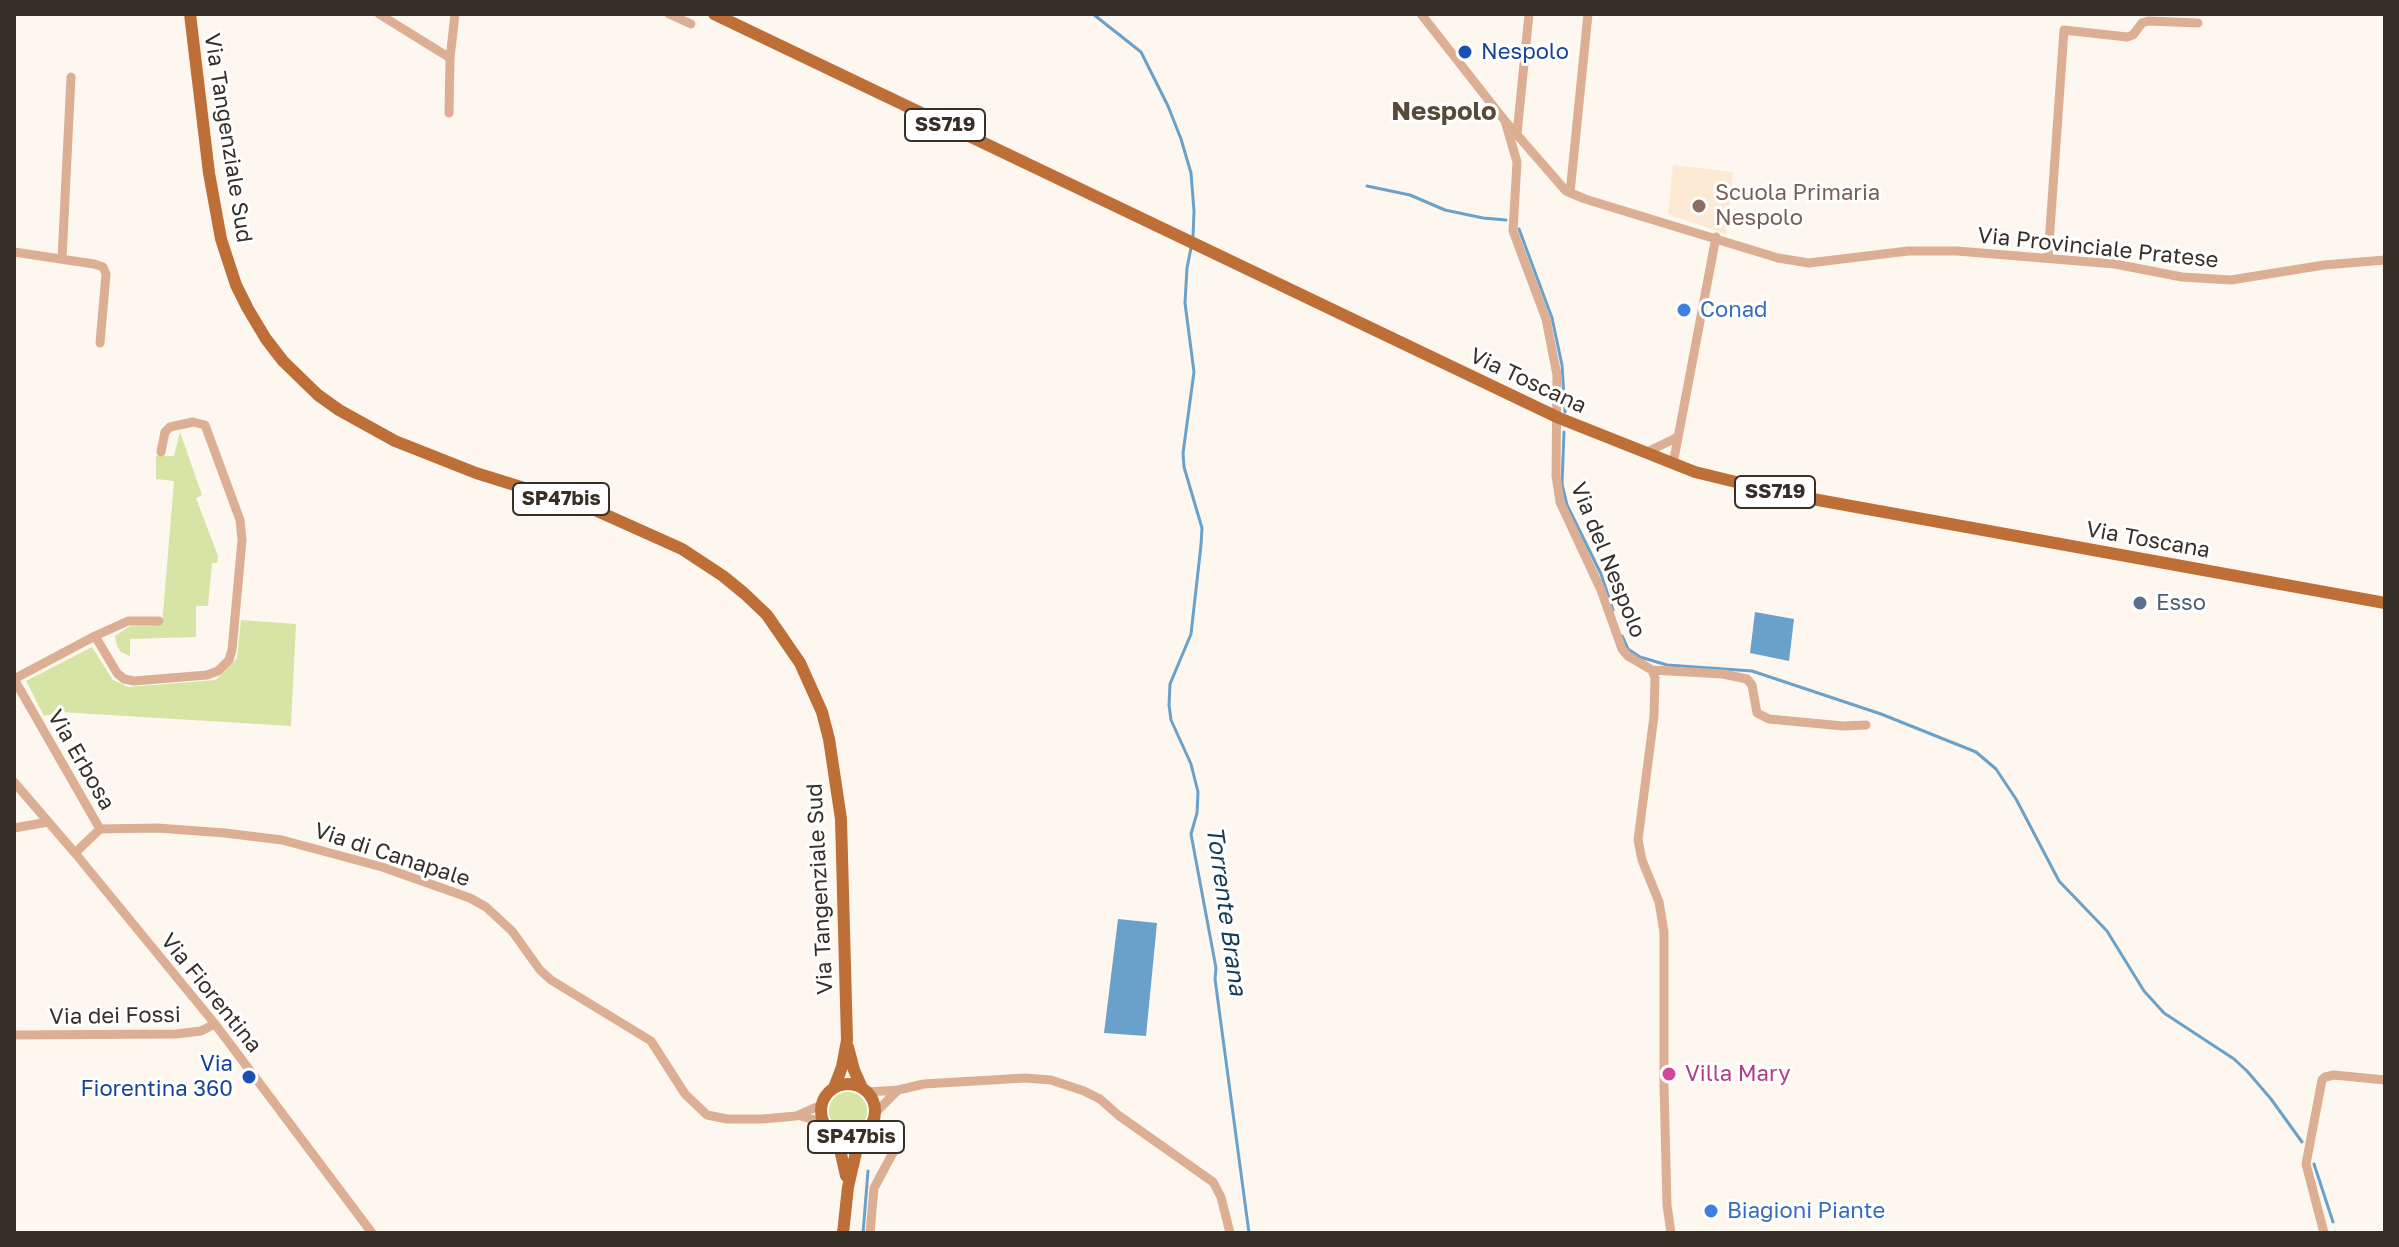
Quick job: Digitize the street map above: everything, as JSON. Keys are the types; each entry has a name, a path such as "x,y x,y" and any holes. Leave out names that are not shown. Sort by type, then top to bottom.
{"main road":[{"name":"Via Tangenziale Sud","path":"190,14 209,173 221,239 236,285 248,309 283,361 318,395 395,441 476,473 595,510 682,549 745,594 767,615 792,650 822,712 836,780 843,847 847,1040 834,1088 821,1105"},
{"name":"Via Toscana","path":"714,14 1559,418 1709,477 1785,494 2385,603"},
{"name":"Via Tangenziale Sud","path":"847,1040 854,1070 873,1103 873,1118"},
{"name":"SP47bis","path":"834,1088 851,1084 864,1090"},
{"name":"SP47bis","path":"821,1105 823,1122 828,1130 837,1136 849,1138 860,1135"},
{"name":"SP47bis","path":"843,1233 848,1187 860,1135 873,1118"},
{"name":"SP47bis","path":"837,1136 848,1187"}],"street":[{"path":"379,14 450,58"},
{"path":"449,113 455,14"},
{"path":"669,14 691,24"},
{"name":"Via Provinciale Pratese","path":"1421,14 1505,121 1556,182 1570,193 1778,258 1809,263 1908,251 1957,251 2115,264 2182,277 2231,280 2324,265 2385,260"},
{"path":"1517,134 1529,14"},
{"path":"1570,193 1588,14"},
{"path":"2048,258 2064,30 2127,37 2148,21 2198,23"},
{"path":"62,259 71,77"},
{"name":"Via del Nespolo","path":"1505,121 1517,162 1513,231 1551,338 1558,385 1556,476 1560,502 1601,590 1622,649 1652,670"},
{"path":"1673,464 1716,237"},
{"path":"14,252 97,264 105,269 100,343"},
{"path":"95,636 117,673 124,679 134,681 213,673 222,669 231,655 242,540 240,520 205,425 193,422 170,427 165,432 161,452"},
{"path":"1643,453 1678,437"},
{"path":"14,679 128,621 159,621"},
{"path":"1671,1233 1667,1205 1664,1086 1664,932 1659,902 1638,846 1656,696 1652,670 1723,674 1747,679 1752,685 1757,713 1769,719 1843,726 1866,725"},
{"name":"Via Erbosa","path":"14,679 100,829 75,853"},
{"name":"Via Fiorentina","path":"14,782 215,1024 372,1233"},
{"path":"14,828 48,822"},
{"name":"Via di Canapale","path":"100,829 157,828 282,840 382,867 470,898 486,907 512,931 551,980 651,1041 685,1094 707,1115 727,1119 796,1116 821,1105"},
{"name":"Via dei Fossi","path":"14,1035 193,1033 215,1024"},
{"path":"2324,1233 2306,1164 2322,1080 2334,1075 2385,1080"},
{"path":"864,1090 898,1090 924,1084 1025,1078 1051,1080 1092,1095 1213,1182 1221,1197 1230,1233"},
{"path":"870,1233 874,1188 896,1147 892,1137 873,1118 898,1090"},
{"path":"796,1116 823,1122"}],"shaded area":[{"name":"Scuola Primaria Nespolo","path":"1673,165 1733,172 1726,234 1668,214"}],"green space":[{"path":"180,432 202,495 196,498 218,556 217,563 212,563 208,606 196,606 196,637 130,639 130,656 121,652 115,636 130,626 162,625 174,481 156,479 156,456 174,456"},
{"path":"241,620 296,624 291,726 60,712 44,716 26,681 92,647 113,680 128,687 216,680 237,658"},
{"path":"848,1092 862,1097 867,1111 862,1125 848,1130 834,1125 829,1111 834,1097"}],"water":[{"path":"1755,612 1794,619 1789,661 1750,653"},
{"path":"1118,919 1157,923 1146,1036 1104,1033"}],"waterway":[{"name":"Torrente Brana","path":"1093,14 1141,52 1168,106 1191,173 1193,237"},
{"path":"1367,186 1410,195 1445,210 1506,220"},
{"path":"1519,229 1552,318 1562,365 1565,412"},
{"name":"Torrente Brana","path":"1191,248 1185,303 1194,372 1183,453 1184,467 1202,528 1191,634 1170,684 1169,705 1171,720 1191,764 1198,792 1197,813 1191,834 1216,968 1249,1233"},
{"path":"1564,432 1562,484 1567,505 1601,574 1613,610"},
{"path":"1622,636 1628,649 1640,657 1667,665 1752,671 1881,714 1976,752 1996,769 2016,799 2059,881 2107,931 2144,991 2164,1013 2247,1071 2302,1142"},
{"path":"2314,1164 2333,1222"},
{"path":"863,1233 868,1171"}],"place":[{"name":"Nespolo","path":"1465,52"},
{"name":"Scuola Primaria Nespolo","path":"1699,206"},
{"name":"Conad","path":"1684,310"},
{"name":"Esso","path":"2140,603"},
{"name":"Villa Mary","path":"1669,1074"},
{"name":"Via Fiorentina 360","path":"249,1077"},
{"name":"Biagioni Piante","path":"1711,1211"}],"district":[{"name":"Nespolo","path":"1444,112"}]}
